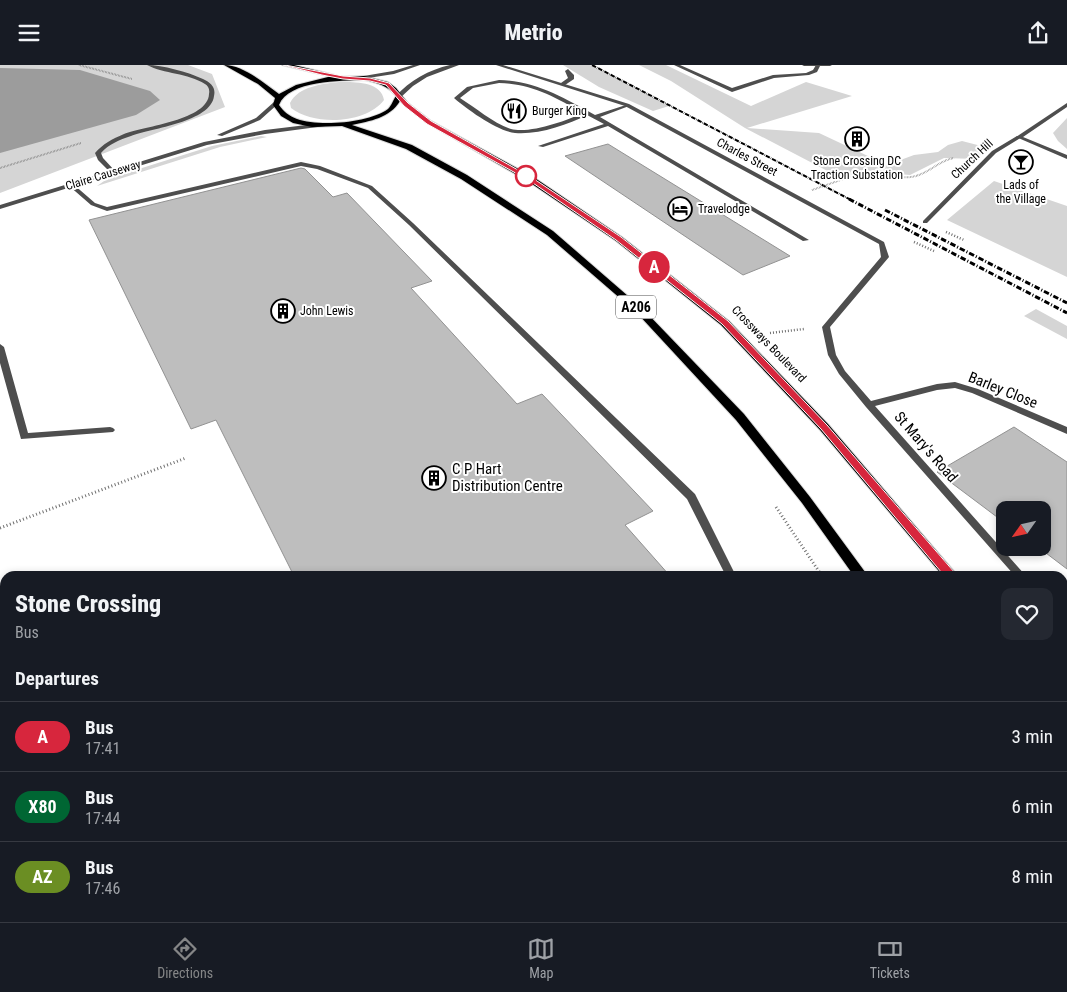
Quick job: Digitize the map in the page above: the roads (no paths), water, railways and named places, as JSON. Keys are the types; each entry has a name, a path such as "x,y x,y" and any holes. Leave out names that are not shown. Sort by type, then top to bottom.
{"main road":[{"path":"227,65 260,83 278,100 279,111 289,119 300,123 340,124 383,114 395,105 398,97"},
{"path":"285,65 343,78"},
{"path":"278,100 294,87 306,83 343,78"},
{"name":"Crossways Boulevard","path":"343,78 386,83 394,89 398,97 429,123 532,180 619,239 725,323 824,427 947,571"},
{"name":"A206","path":"340,124 409,147 454,171 550,233 640,311 740,417 806,500 857,571"}],"street":[{"path":"112,171 99,157 98,153 102,146 120,137 194,116 204,111 212,99 212,90 204,81 149,65"},
{"path":"355,78 394,72 418,65"},
{"path":"398,97 408,86 434,70 457,65"},
{"name":"Charles Street","path":"498,65 627,105 882,243 886,257 826,327"},
{"path":"676,65 730,90 773,77 807,75 815,71 818,66"},
{"path":"804,65 830,65"},
{"path":"563,84 571,79 568,71"},
{"path":"587,113 575,119 534,129 510,131 456,98 465,88 500,80 517,81 536,87 609,124 805,240"},
{"name":"Claire Causeway","path":"206,143 258,119 278,100"},
{"path":"595,117 627,105"},
{"name":"Church Hill","path":"925,222 999,148 1020,137 1067,105"},
{"path":"541,146 609,124"},
{"name":"Claire Causeway","path":"0,207 206,143 265,132 325,125"},
{"path":"1020,137 1067,157"},
{"path":"71,185 92,204 107,209 301,164 318,167 370,187 453,265 691,497 728,571"},
{"name":"St Mary's Road","path":"826,327 832,355 869,405 1017,571"},
{"path":"0,347 24,437 110,430"},
{"name":"Barley Close","path":"869,405 937,387 955,385 975,391 1067,431"}],"railway":[{"path":"592,65 851,200"},
{"path":"849,199 1067,313"},
{"path":"885,210 1067,303"}],"place":[{"name":"Burger King","path":"514,111"},
{"name":"Stone Crossing DC Traction Substation","path":"857,139"},
{"name":"Lads of the Village","path":"1021,162"},
{"name":"Travelodge","path":"680,209"},
{"name":"John Lewis","path":"283,311"},
{"name":"C P Hart Distribution Centre","path":"434,478"}]}
